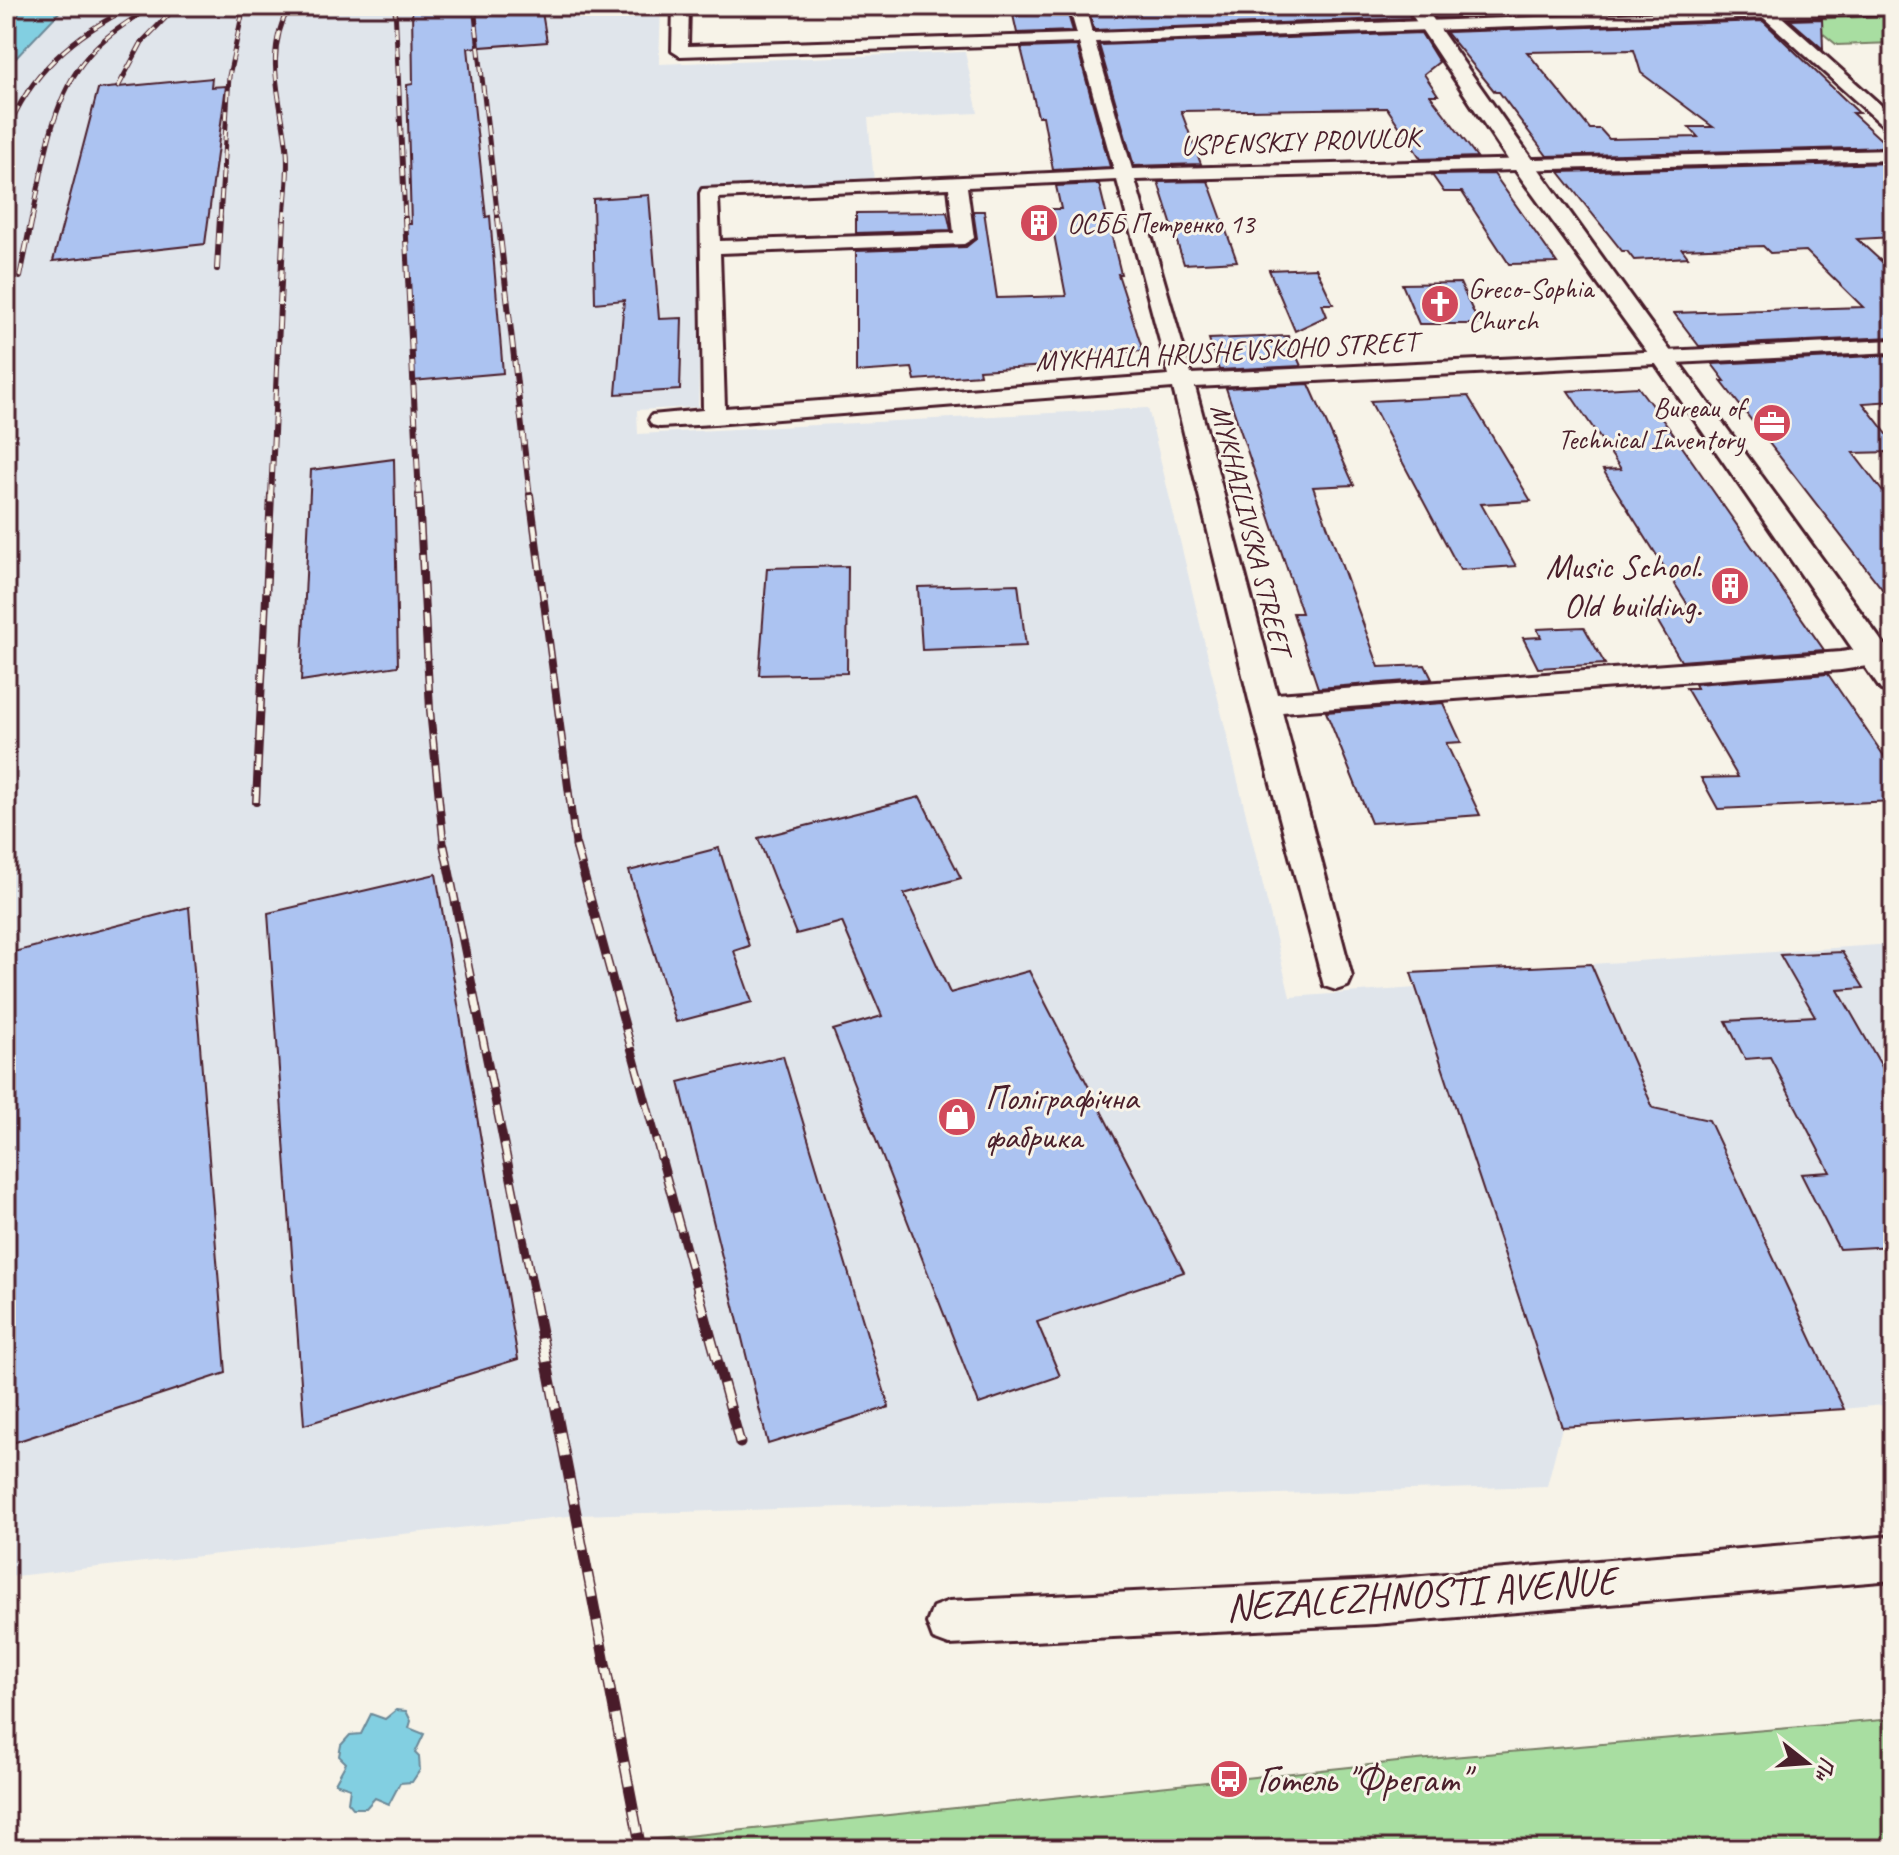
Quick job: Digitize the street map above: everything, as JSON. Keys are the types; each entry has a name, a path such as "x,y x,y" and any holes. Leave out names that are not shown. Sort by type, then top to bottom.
{"street":[{"path":"681,6 680,51 1086,37 1423,16 1893,8"},
{"name":"MYKHAILIVSKA STREET","path":"1077,6 1182,381 1336,977"},
{"path":"1764,9 1893,125"},
{"path":"1423,16 1521,162 1883,653 1893,682"},
{"name":"USPENSKIY PROVULOK","path":"710,247 709,193 957,181 1521,162 1893,155"},
{"path":"714,417 710,247 964,238 957,181"},
{"name":"MYKHAILA HRUSHEVSKOHO STREET","path":"660,420 1182,381 1893,346"},
{"path":"1264,704 1841,661 1883,653"},
{"name":"NEZALEZHNOSTI AVENUE","path":"949,1623 1375,1602 1893,1558"}],"shaded area":[{"path":"65,6 661,6 659,64 965,52 978,113 868,118 874,182 703,189 698,407 637,410 638,434 1148,408 1290,997 1416,988 1562,1427 1547,1486 578,1515 6,1577 6,78 13,61"},
{"path":"1893,944 1893,1404 1843,1409 1709,1120 1653,1108 1591,964"}],"green space":[{"path":"1893,16 1893,43 1837,45 1805,19"},
{"path":"1893,1719 1893,1849 641,1849 639,1841 1417,1760"}],"water":[{"path":"6,6 65,6 13,61 6,78"},
{"path":"396,1710 406,1711 411,1721 409,1728 424,1734 415,1753 419,1757 420,1770 412,1782 400,1783 389,1804 375,1798 366,1808 353,1808 348,1802 350,1788 335,1783 346,1763 339,1756 341,1745 350,1735 361,1734 371,1714 385,1719"}],"building":[{"path":"412,6 541,6 547,42 468,48 486,217 490,216 503,373 413,381 404,224 411,224 407,85 413,84"},
{"path":"1134,6 1136,11 1403,6 1411,18 1094,30 1088,7"},
{"path":"1428,6 1749,6 1436,18"},
{"path":"1066,8 1073,31 1017,33 1013,15 1028,15 1026,9"},
{"path":"1822,19 1823,49 1790,20"},
{"path":"1763,21 1859,113 1852,113 1889,147 1547,156 1499,92 1495,92 1446,32","holes":["1634,50 1641,73 1713,127 1689,127 1698,137 1609,139 1600,129 1590,129 1527,52"]},
{"path":"1421,33 1439,62 1424,74 1438,95 1430,95 1477,157 1421,159 1387,108 1181,111 1201,164 1134,166 1099,45"},
{"path":"1077,46 1110,167 1053,170 1043,116 1038,116 1021,48"},
{"path":"212,78 211,87 226,86 205,244 53,261 98,89"},
{"path":"1893,163 1893,237 1857,239 1893,272 1893,337 1699,346 1674,313 1863,307 1806,251 1770,253 1763,246 1682,249 1688,257 1634,260 1627,251 1622,251 1559,172"},
{"path":"1494,174 1557,263 1509,264 1462,192 1444,192 1432,175"},
{"path":"1208,181 1237,261 1184,264 1158,182"},
{"path":"1099,184 1121,274 1118,274 1143,351 1045,355 1048,366 979,370 980,375 915,380 912,368 856,372 856,251 966,247 977,238 973,211 984,211 997,298 1066,296 1049,209 1061,209 1056,186"},
{"path":"649,195 659,319 682,318 680,390 616,394 624,300 595,303 593,199"},
{"path":"947,212 951,230 856,233 856,213"},
{"path":"1316,268 1333,304 1322,304 1327,316 1295,331 1269,270"},
{"name":"Greco-Sophia Church","path":"1460,283 1479,324 1419,324 1402,284"},
{"path":"1288,336 1301,366 1219,370 1209,339"},
{"path":"1893,355 1893,401 1863,403 1893,442 1893,452 1853,453 1893,505 1893,603 1721,381 1725,381 1712,364"},
{"path":"1309,384 1354,485 1313,487 1379,667 1425,665 1432,679 1318,688 1293,613 1302,613 1226,388"},
{"path":"1638,387 1824,650 1681,661 1651,610 1690,608 1603,470 1621,469 1568,391"},
{"path":"1468,396 1531,501 1481,504 1516,566 1460,570 1370,401"},
{"path":"394,459 398,666 301,681 311,470"},
{"path":"848,566 847,673 759,675 767,568"},
{"path":"1018,584 1026,646 922,650 918,587"},
{"path":"1584,627 1605,664 1538,668 1523,638 1541,637 1537,629"},
{"path":"1828,674 1893,769 1893,801 1718,809 1701,778 1738,777 1686,688 1697,688 1695,684"},
{"path":"1443,703 1461,742 1446,743 1480,815 1371,823 1326,712"},
{"path":"920,797 961,878 904,894 950,993 1029,971 1184,1272 1037,1322 1060,1376 979,1404 833,1030 882,1016 842,922 796,934 758,838"},
{"path":"719,848 749,946 734,951 752,1002 676,1022 629,871"},
{"path":"436,874 518,1359 304,1425 268,913"},
{"path":"189,907 226,1373 6,1445 6,954"},
{"path":"1842,952 1864,988 1838,990 1893,1086 1893,1246 1839,1249 1801,1174 1830,1172 1770,1057 1745,1059 1726,1021 1815,1016 1780,955"},
{"path":"1591,964 1653,1108 1709,1120 1844,1409 1562,1427 1411,973"},
{"path":"783,1056 889,1407 768,1444 679,1082"}],"railway":[{"path":"6,134 27,92 56,58 92,29 133,6"},
{"path":"32,220 50,134 75,73 102,41 152,6"},
{"path":"118,87 142,42 177,6"},
{"path":"220,220 229,76 244,6"},
{"path":"284,220 287,160 275,60 277,42 290,6"},
{"path":"395,6 405,220"},
{"path":"474,6 498,220"},
{"path":"20,277 32,218"},
{"path":"217,269 220,218"},
{"path":"271,497 284,218"},
{"path":"405,218 419,497"},
{"path":"498,218 530,497"},
{"path":"256,802 271,495"},
{"path":"419,495 430,710 444,848"},
{"path":"530,495 576,848"},
{"path":"444,846 534,1293"},
{"path":"576,846 698,1293"},
{"path":"533,1291 641,1849"},
{"path":"698,1291 740,1443"}],"place":[{"name":"ОСББ Петренко 13","path":"1039,223"},
{"name":"Greco-Sophia Church","path":"1440,304"},
{"name":"Bureau of Technical Inventory","path":"1772,423"},
{"name":"Music School. Old building.","path":"1730,586"},
{"name":"Поліграфічна фабрика","path":"957,1117"},
{"name":"Готель \"Фрегат\"","path":"1229,1779"}]}
